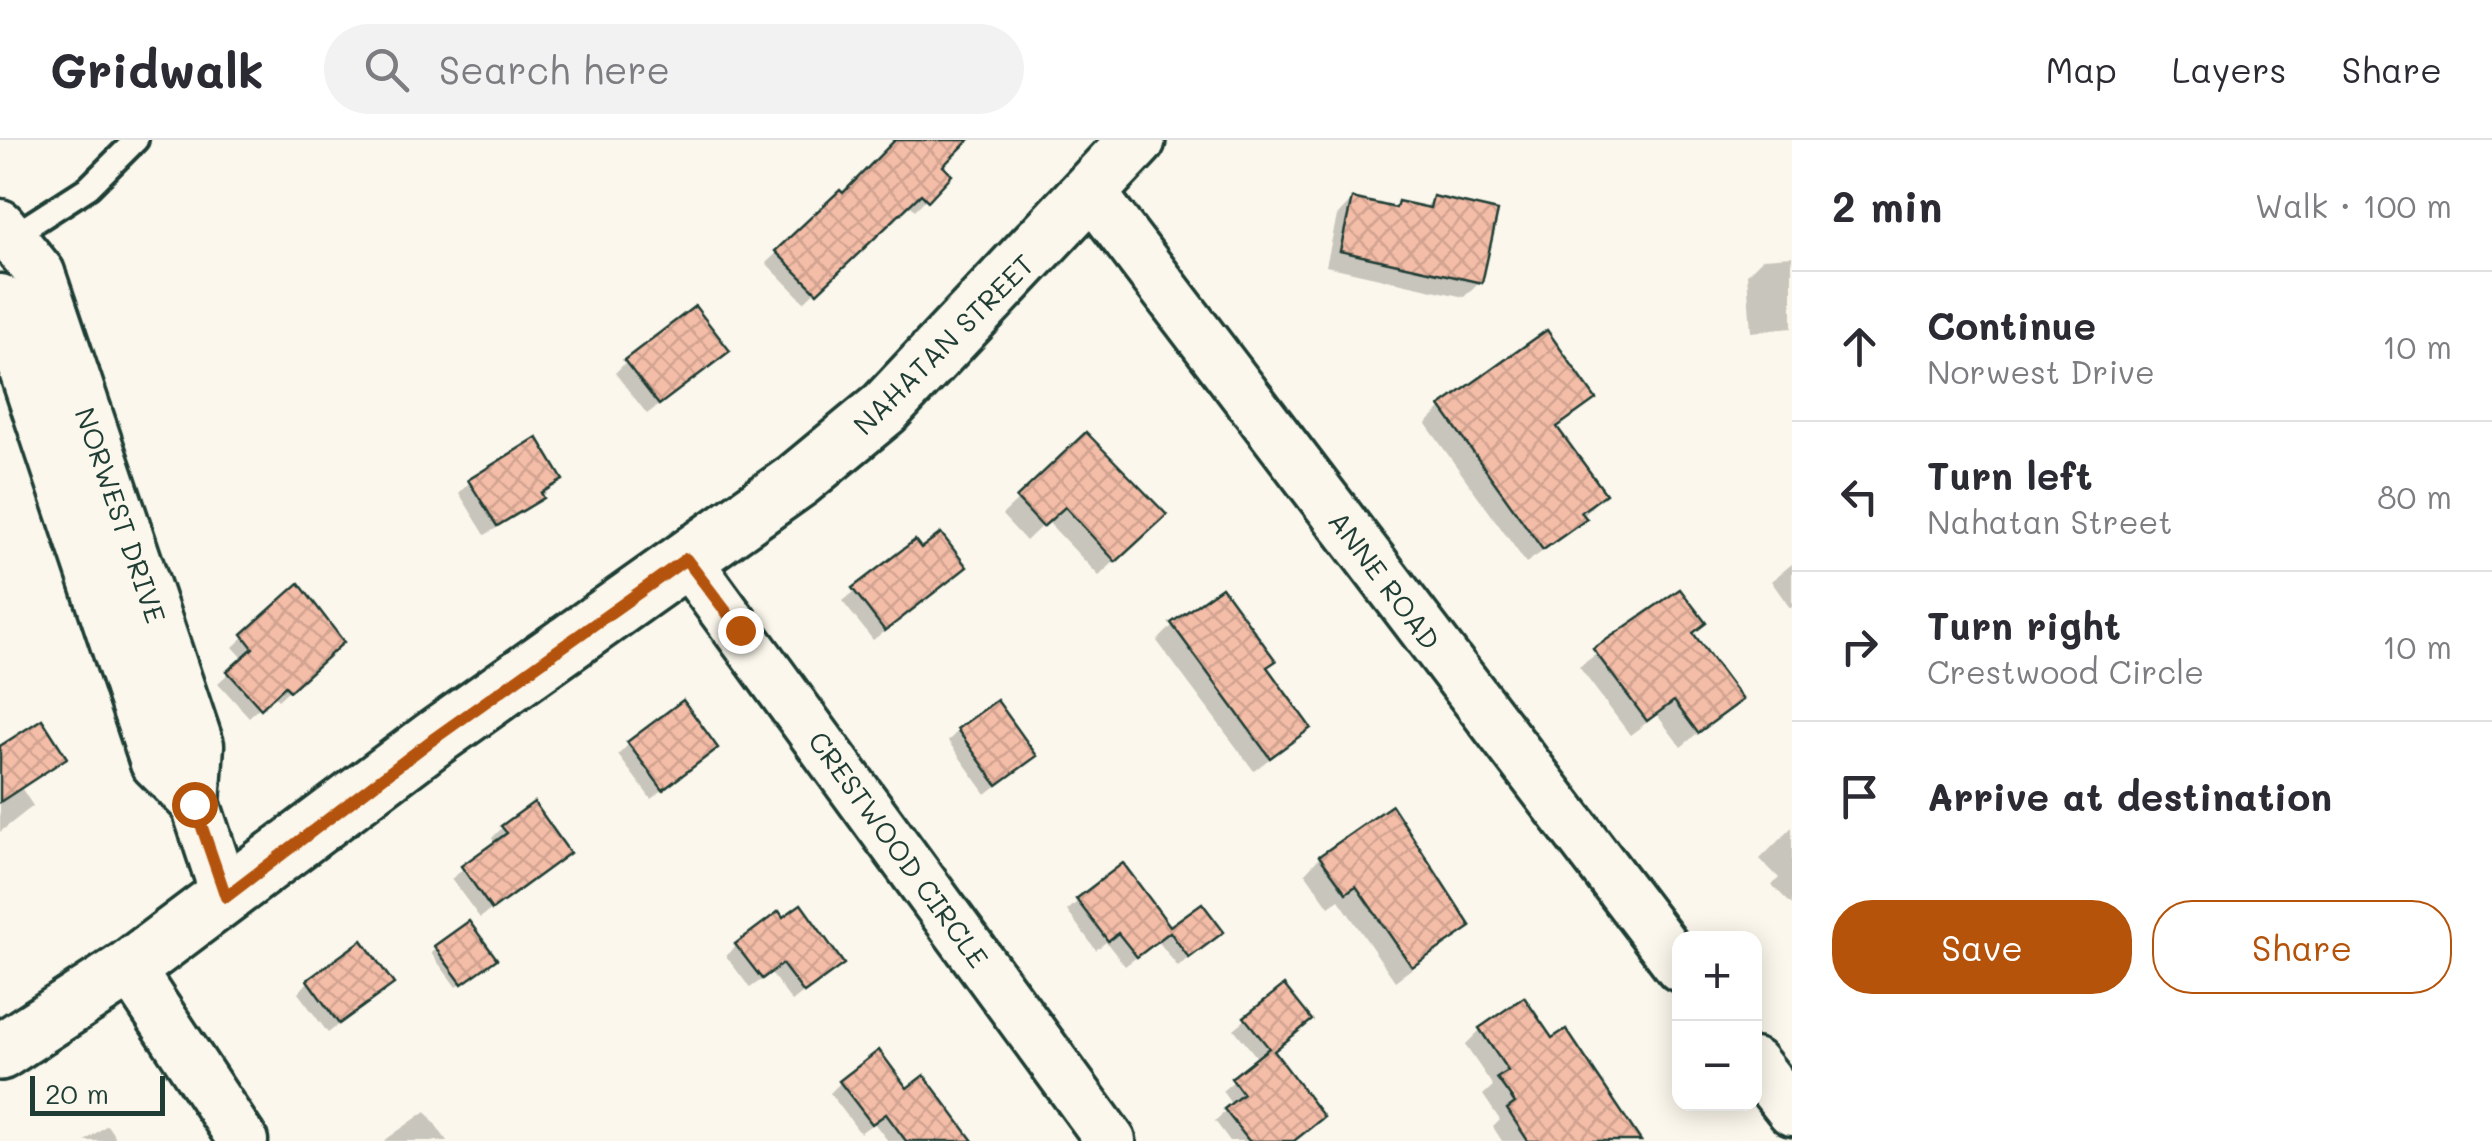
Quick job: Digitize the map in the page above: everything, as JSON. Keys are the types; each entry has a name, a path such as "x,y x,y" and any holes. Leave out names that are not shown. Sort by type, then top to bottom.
{"main road":[{"name":"NAHATAN STREET","path":"0,1052 130,968 432,740 798,480 885,408 1137,140"}],"street":[{"name":"NORWEST DRIVE","path":"0,189 2,245 40,273 198,745 194,804 226,897"},
{"name":"ANNE ROAD","path":"1091,192 1672,957"},
{"name":"NORWEST DRIVE","path":"0,299 155,763 194,804"},
{"name":"CRESTWOOD CIRCLE","path":"686,559 1111,1141"},
{"path":"130,968 243,1141"},
{"path":"1762,1073 1792,1111"}],"lane":[{"path":"2,245 89,187 136,140"}],"building":[{"path":"895,140 969,140 943,166 952,175 928,201 921,194 817,293 775,251 840,190 843,193"},
{"path":"1433,196 1498,211 1482,283 1340,251 1352,198 1396,208 1398,201 1430,208"},
{"path":"695,306 730,351 659,405 624,360"},
{"path":"1547,330 1596,399 1557,427 1606,494 1581,512 1587,519 1543,550 1440,406"},
{"path":"1086,432 1167,515 1116,562 1065,507 1043,527 1016,498"},
{"path":"537,437 563,480 541,493 544,498 497,526 468,480"},
{"path":"941,533 967,567 885,631 852,588 915,540 921,548"},
{"path":"299,583 344,642 290,691 285,686 261,709 227,671 253,648 242,634"},
{"path":"1222,587 1276,661 1267,667 1311,728 1270,758 1171,623"},
{"path":"1680,589 1706,623 1693,633 1743,700 1698,733 1674,701 1647,721 1593,649"},
{"path":"683,700 718,748 663,790 627,742"},
{"path":"997,700 1037,756 997,785 957,729"},
{"path":"42,719 67,758 0,802 0,746"},
{"path":"534,802 570,853 492,910 461,866 507,833 501,826"},
{"path":"1392,805 1471,927 1412,967 1356,886 1346,893 1319,856"},
{"path":"1123,863 1170,926 1202,903 1224,932 1189,958 1170,932 1137,957 1118,933 1108,941 1076,899"},
{"path":"801,904 844,964 804,993 782,964 762,979 735,944 779,911 783,917"},
{"path":"469,921 497,959 462,984 434,946"},
{"path":"362,940 394,984 339,1024 307,980"},
{"path":"1284,985 1312,1020 1274,1051 1324,1117 1294,1141 1249,1141 1224,1109 1243,1094 1231,1078 1269,1048 1244,1017"},
{"path":"1524,997 1552,1038 1566,1029 1641,1141 1528,1141 1507,1109 1515,1103 1497,1078 1508,1071 1479,1028"},
{"path":"879,1050 907,1088 924,1075 973,1141 906,1141 886,1114 872,1124 839,1081"}],"route":[{"path":"194,804 226,897 432,740 686,559 740,630"}]}
